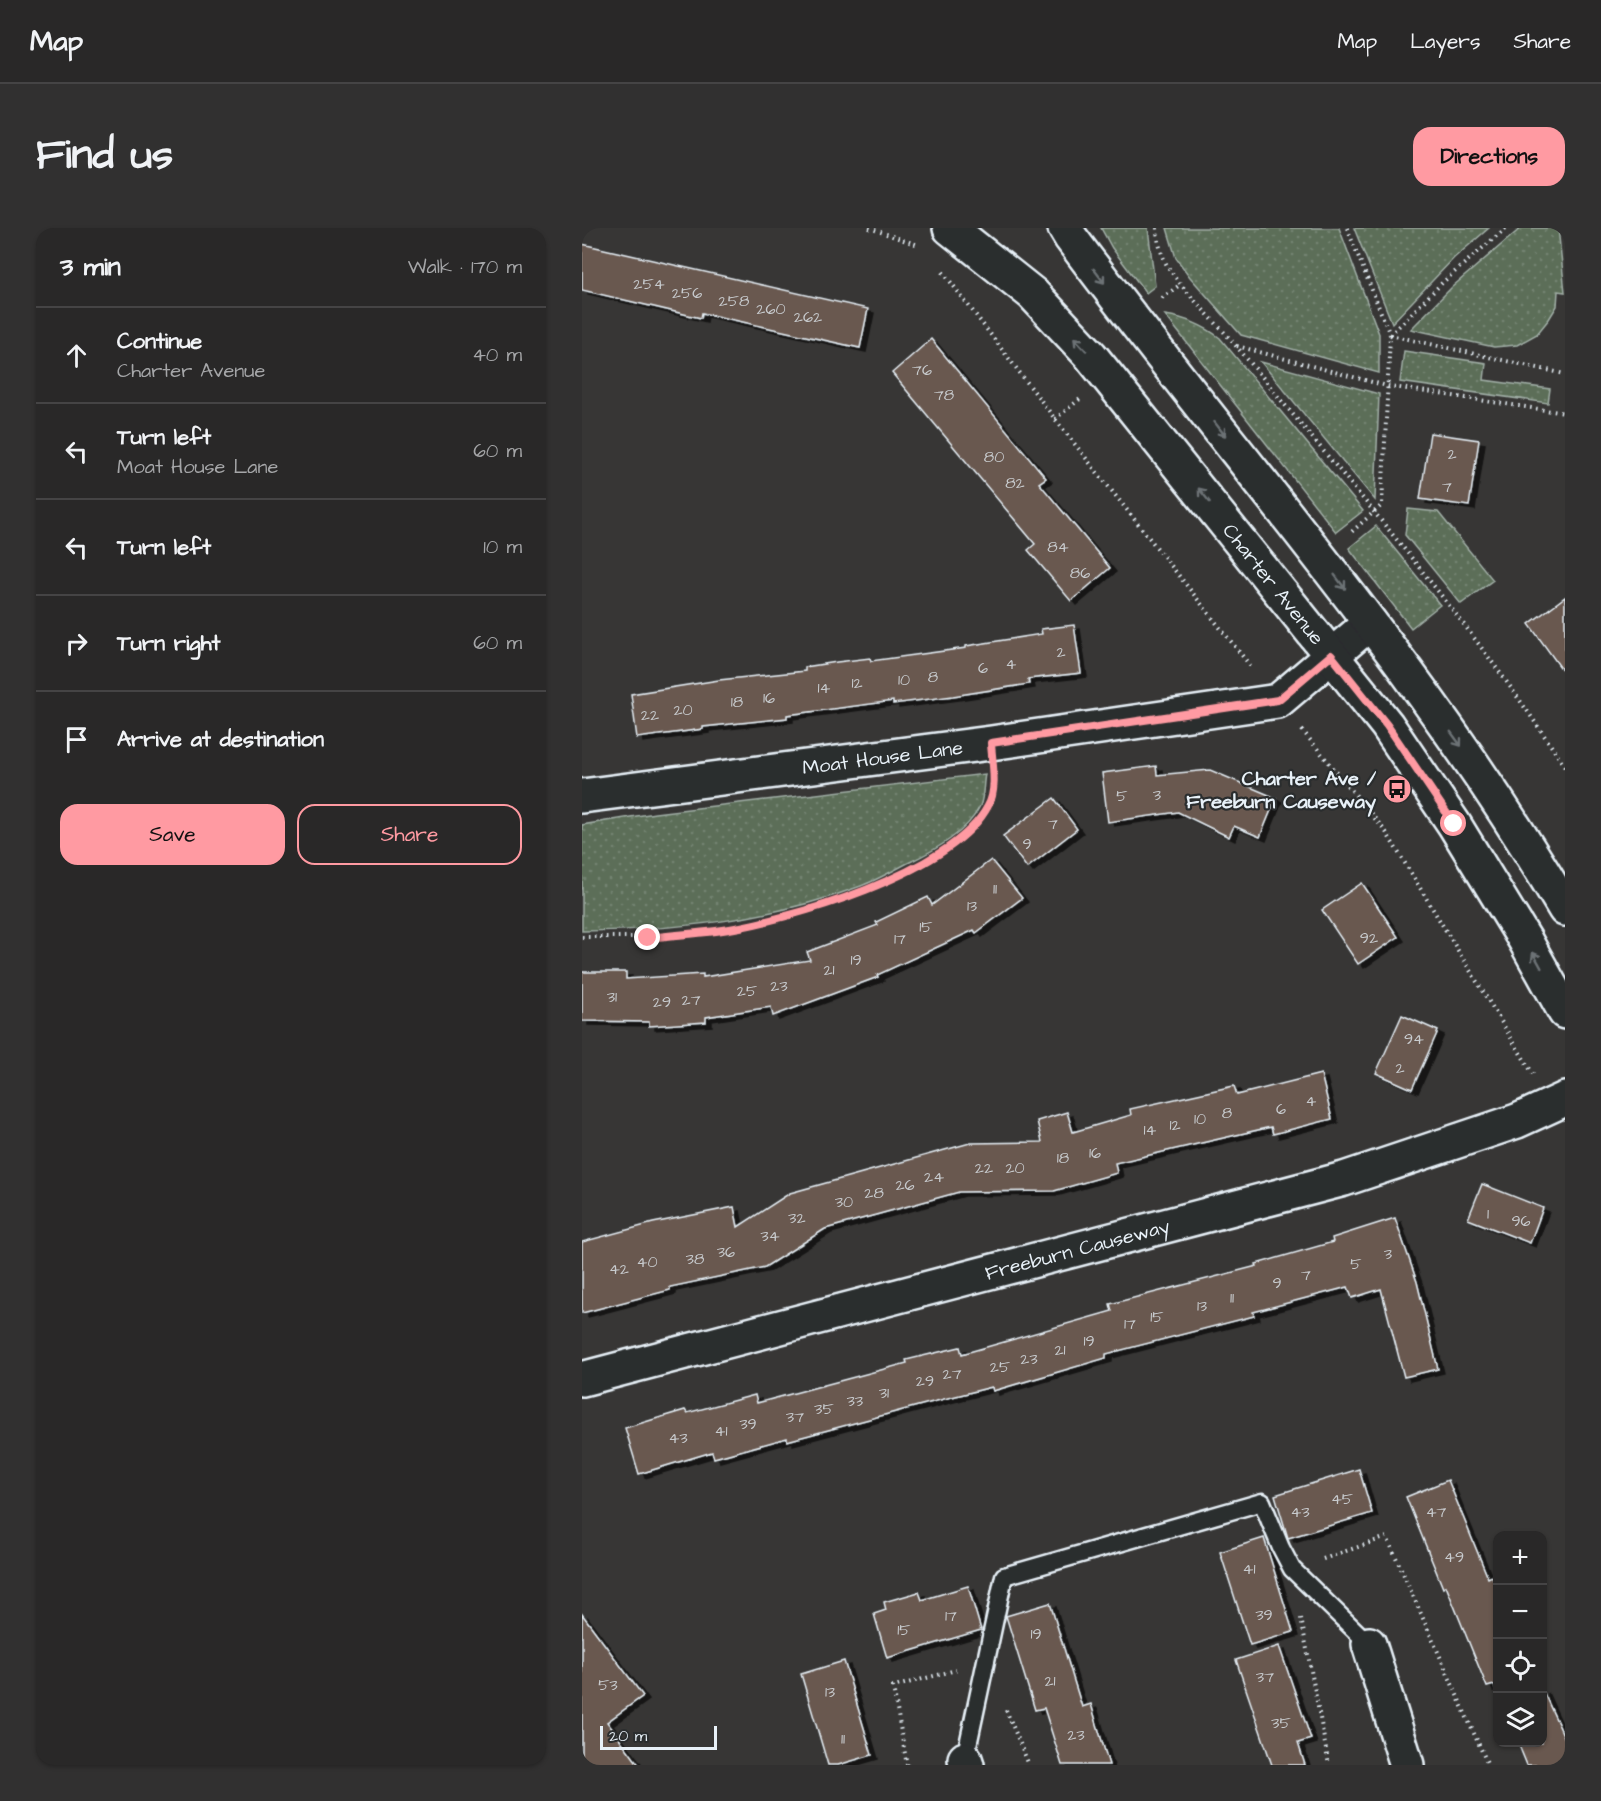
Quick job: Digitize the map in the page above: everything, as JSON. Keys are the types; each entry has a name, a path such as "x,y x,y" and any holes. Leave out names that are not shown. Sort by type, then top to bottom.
{"street":[{"name":"Charter Avenue","path":"950,228 1033,294 1091,356 1387,725 1454,824 1525,939 1565,1012"},
{"path":"1065,228 1122,307 1321,557 1463,748 1531,851 1565,909"},
{"path":"1278,700 1370,623"},
{"name":"Moat House Lane","path":"582,796 991,743 1278,700"},
{"name":"Freeburn Causeway","path":"582,1379 1344,1179 1517,1121 1559,1102"},
{"path":"1370,1644 1407,1765"}],"lane":[{"path":"966,1762 1004,1576 1262,1502 1292,1569 1370,1644"}],"path":[{"path":"869,228 924,247"},
{"path":"1157,228 1166,264 1180,284 1237,346 1375,513 1450,608 1565,767"},
{"path":"1347,228 1390,335 1382,505 1375,513"},
{"path":"1390,335 1443,282 1506,228"},
{"path":"938,266 1055,419 1386,832 1559,1102"},
{"path":"1390,335 1565,374"},
{"path":"1237,346 1388,386 1565,413"},
{"path":"582,937 648,938 728,928 804,911 855,894 920,866 969,833 989,805 993,780 991,743"}],"green space":[{"path":"1101,228 1148,228 1155,286 1146,293 1112,248"},
{"path":"1167,228 1339,228 1379,334 1379,373 1241,335 1176,258"},
{"path":"1354,228 1489,228 1454,258 1392,323"},
{"path":"1521,228 1558,228 1565,292 1558,291 1557,306 1537,334 1517,345 1494,347 1411,329 1452,287"},
{"path":"1165,315 1194,323 1220,338 1363,511 1336,532"},
{"path":"1404,351 1486,363 1484,380 1550,389 1548,403 1400,382"},
{"path":"1261,362 1379,394 1375,500"},
{"path":"1408,509 1438,512 1493,580 1461,604 1405,535"},
{"path":"1376,526 1440,605 1411,628 1349,548"},
{"path":"985,774 980,806 968,824 930,852 861,886 793,907 723,921 653,928 582,931 582,825 655,813"}],"building":[{"path":"582,244 868,309 860,348 702,313 701,318 582,290"},
{"path":"931,339 1046,478 1039,483 1110,568 1071,601 1028,550 1035,544 892,373"},
{"path":"1430,433 1479,440 1469,506 1420,499"},
{"path":"1565,597 1565,674 1529,624"},
{"path":"1074,625 1081,673 1028,679 1029,684 953,696 893,704 893,701 787,715 787,718 703,727 703,729 637,738 631,694 719,680 805,671 805,667 837,662 870,658 871,661 966,648 966,646 1042,634 1041,629"},
{"path":"1156,766 1157,775 1210,770 1276,798 1260,837 1234,826 1229,837 1178,812 1108,822 1102,773"},
{"path":"1054,798 1077,829 1027,868 1003,836"},
{"path":"991,860 1022,898 976,933 974,930 877,975 878,977 773,1016 771,1007 706,1017 706,1022 649,1026 649,1022 582,1021 582,972 626,972 626,979 703,974 703,977 810,960 807,952 878,925 876,922 928,897 932,905"},
{"path":"1362,883 1398,937 1358,964 1322,910"},
{"path":"1402,1015 1438,1031 1412,1089 1376,1073"},
{"path":"1321,1074 1332,1119 1273,1134 1271,1127 1115,1163 1117,1173 1054,1191 959,1192 825,1229 765,1267 670,1287 670,1290 582,1313 582,1242 653,1223 734,1207 738,1227 790,1193 970,1143 1042,1142 1037,1121 1067,1112 1073,1132 1131,1115 1130,1109 1234,1086 1237,1095"},
{"path":"1482,1184 1543,1208 1530,1243 1468,1219"},
{"path":"1395,1218 1417,1282 1438,1369 1404,1377 1381,1289 1352,1298 1348,1287 1253,1312 1254,1316 1106,1354 1106,1358 993,1391 992,1387 714,1458 712,1452 639,1474 625,1428 685,1410 687,1413 755,1395 757,1403 907,1363 906,1360 960,1347 962,1354 1112,1311 1110,1304 1257,1266 1256,1264 1333,1242 1332,1238"},
{"path":"1359,1469 1372,1513 1288,1538 1275,1495"},
{"path":"1448,1480 1488,1578 1492,1576 1493,1578 1493,1685 1487,1687 1446,1586 1443,1588 1406,1497"},
{"path":"1264,1538 1293,1632 1250,1645 1220,1552"},
{"path":"968,1586 981,1630 887,1658 874,1614 886,1610 884,1602 919,1592 922,1600"},
{"path":"1050,1603 1082,1707 1091,1704 1109,1765 1062,1765 1044,1708 1035,1710 1006,1616"},
{"path":"582,1614 643,1696 607,1722 639,1765 582,1765"},
{"path":"1279,1646 1311,1739 1298,1743 1305,1765 1272,1765 1236,1660"},
{"path":"844,1661 872,1755 838,1765 828,1765 801,1674"},
{"path":"1547,1700 1565,1739 1565,1765 1527,1765 1520,1747 1547,1747"}],"place":[{"name":"Charter Ave / Freeburn Causeway","path":"1397,789"}],"route":[{"path":"648,938 717,931 794,914 855,894 920,866 969,833 989,805 993,780 991,743 1278,700 1331,655 1387,725 1454,824"}]}
